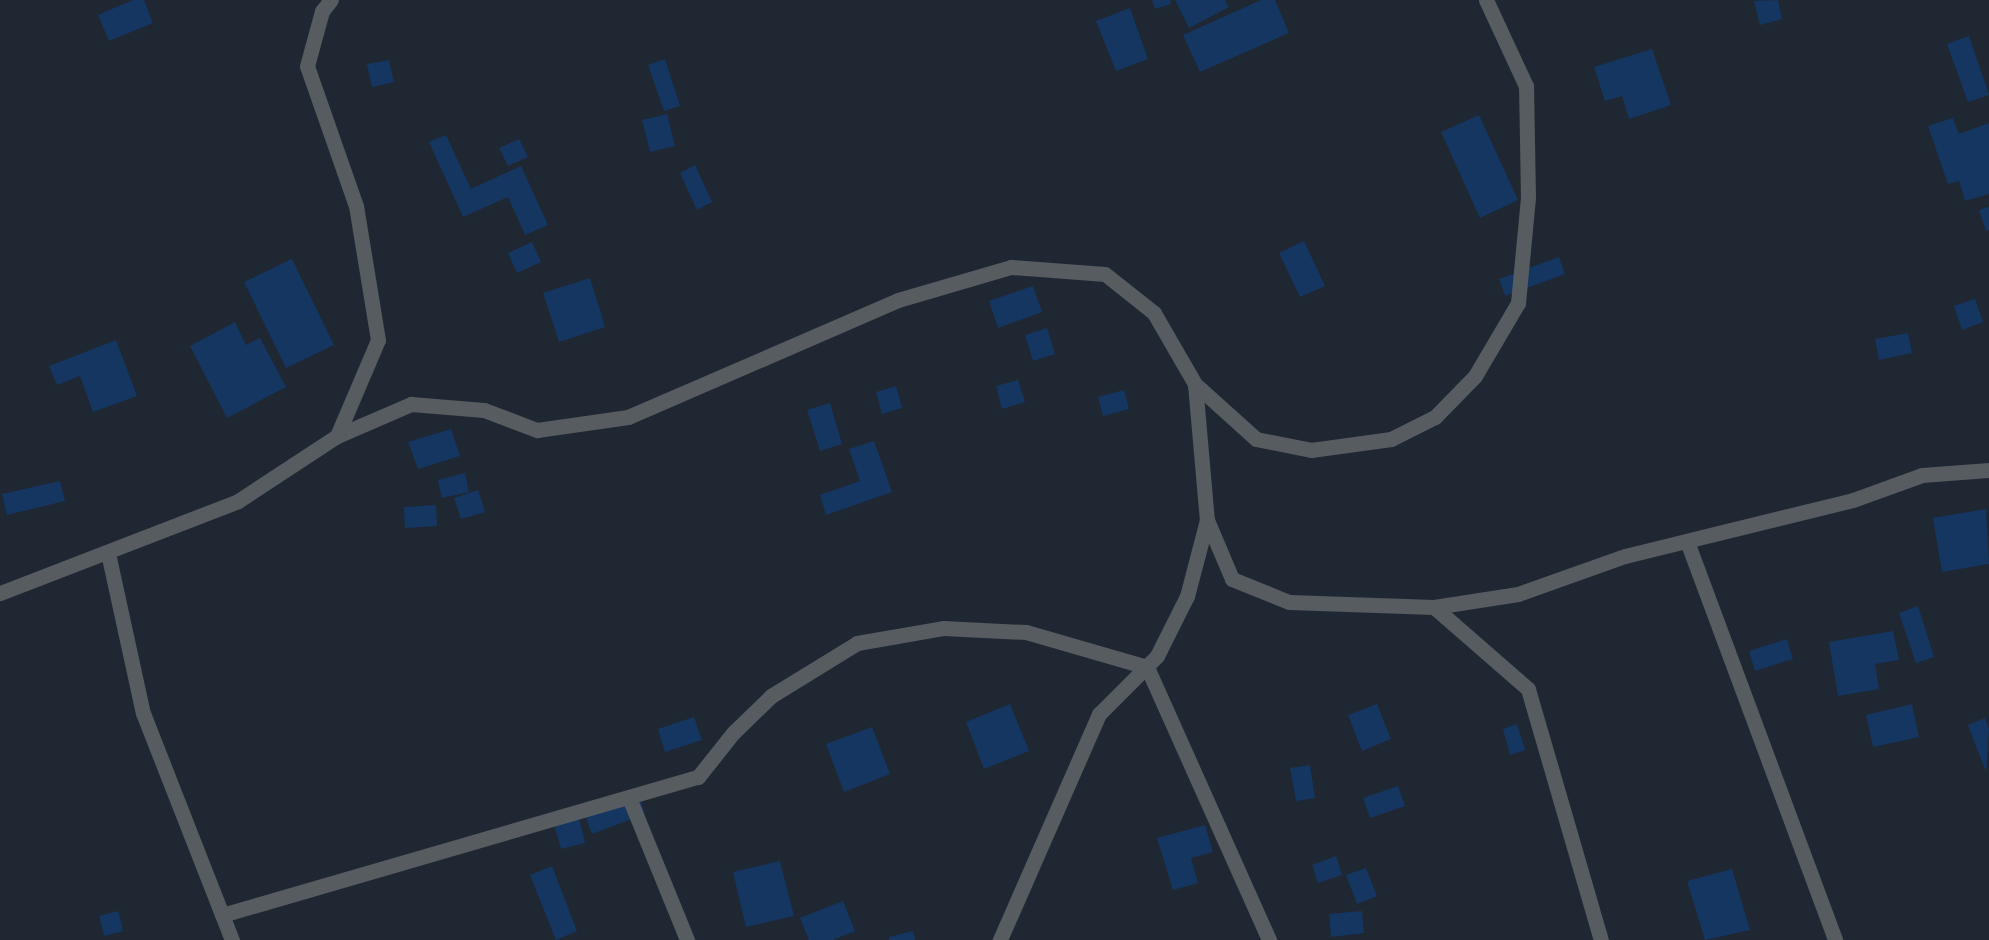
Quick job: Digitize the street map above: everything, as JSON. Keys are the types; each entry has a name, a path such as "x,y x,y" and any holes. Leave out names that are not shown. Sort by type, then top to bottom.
{"street":[{"path":"332,0 322,11 307,66 356,206 378,340 337,436"},
{"path":"0,593 238,501 337,436 411,404 484,410 537,430 628,417 898,300 1011,267 1105,274 1154,313 1195,384 1257,439 1311,450 1391,439 1435,417 1474,376 1518,303 1528,198 1526,86 1486,0"},
{"path":"1195,384 1207,520 1232,579 1289,602 1434,607 1518,594 1625,556 1688,544 1853,500 1922,475 1989,470"},
{"path":"1000,940 1100,714 1157,656 1187,596 1207,520"},
{"path":"1688,544 1835,940"},
{"path":"108,553 143,713 232,940"},
{"path":"1434,607 1528,689 1601,940"},
{"path":"222,915 630,800 698,777 733,733 771,696 857,643 943,628 1026,632 1147,667 1269,940"},
{"path":"630,800 687,940"}],"building":[{"path":"133,0 144,0 153,23 109,41 98,15"},
{"path":"1152,0 1170,0 1171,4 1155,9"},
{"path":"1175,0 1225,0 1229,7 1189,28"},
{"path":"1261,0 1275,0 1289,33 1200,72 1183,35"},
{"path":"1778,0 1782,19 1760,25 1754,1"},
{"path":"1130,8 1148,59 1116,71 1096,21"},
{"path":"1969,36 1989,95 1968,102 1947,44"},
{"path":"1652,49 1671,105 1629,119 1622,96 1605,101 1594,67"},
{"path":"665,59 680,106 664,111 648,65"},
{"path":"389,60 394,82 372,87 367,64"},
{"path":"667,114 675,146 650,152 642,120"},
{"path":"1479,115 1518,200 1480,218 1441,132"},
{"path":"1953,118 1959,134 1989,123 1989,194 1965,201 1959,181 1948,184 1928,126"},
{"path":"446,135 471,189 521,166 548,225 525,235 508,197 463,217 429,142"},
{"path":"519,139 528,157 508,166 499,148"},
{"path":"695,165 712,202 697,210 680,173"},
{"path":"1989,207 1989,230 1986,231 1979,210"},
{"path":"1304,241 1325,286 1300,297 1279,253"},
{"path":"532,242 541,262 517,273 508,253"},
{"path":"1559,257 1565,274 1505,296 1499,279"},
{"path":"292,259 334,345 286,368 244,282"},
{"path":"590,278 605,327 559,342 543,293"},
{"path":"1033,286 1042,312 998,328 989,301"},
{"path":"1975,299 1983,322 1962,330 1954,306"},
{"path":"235,322 246,345 260,338 286,387 227,418 190,346"},
{"path":"1047,328 1055,354 1033,361 1025,335"},
{"path":"1908,333 1912,353 1879,360 1875,339"},
{"path":"116,340 137,396 93,412 80,376 57,385 49,366"},
{"path":"1018,380 1025,402 1002,409 996,386"},
{"path":"896,386 902,408 882,414 876,392"},
{"path":"1124,390 1129,409 1103,416 1098,397"},
{"path":"830,403 842,444 820,451 807,410"},
{"path":"451,429 460,456 418,469 408,442"},
{"path":"874,441 892,492 826,515 820,495 860,481 849,449"},
{"path":"465,473 469,492 442,498 438,480"},
{"path":"60,481 65,501 7,515 2,494"},
{"path":"478,490 485,512 461,519 454,498"},
{"path":"436,505 437,526 405,528 404,507"},
{"path":"1986,509 1989,564 1942,572 1933,518"},
{"path":"1918,606 1934,657 1916,663 1899,613"},
{"path":"1893,631 1899,660 1875,664 1879,689 1838,696 1829,642"},
{"path":"1787,639 1793,659 1755,671 1749,651"},
{"path":"1010,704 1029,751 984,769 966,722"},
{"path":"1377,704 1391,739 1362,751 1348,715"},
{"path":"1912,704 1919,737 1873,747 1866,715"},
{"path":"694,717 702,740 665,752 658,729"},
{"path":"1985,718 1989,729 1986,772 1968,725"},
{"path":"1517,724 1525,750 1510,755 1503,729"},
{"path":"872,727 890,774 844,792 826,744"},
{"path":"1310,765 1315,798 1296,801 1290,768"},
{"path":"1398,786 1405,806 1370,818 1363,798"},
{"path":"637,789 645,814 592,834 583,810"},
{"path":"577,811 585,843 561,849 552,817"},
{"path":"1205,825 1213,852 1191,858 1198,883 1173,890 1157,838"},
{"path":"1336,856 1342,875 1318,883 1312,865"},
{"path":"780,861 794,916 746,927 733,872"},
{"path":"552,866 577,931 556,940 530,875"},
{"path":"1366,868 1377,896 1357,904 1346,875"},
{"path":"1732,869 1750,930 1705,940 1687,881"},
{"path":"843,901 855,931 833,940 809,940 800,918"},
{"path":"118,911 123,931 104,936 99,916"},
{"path":"1362,911 1364,933 1331,937 1329,914"},
{"path":"913,931 915,940 889,940 889,937"}]}
